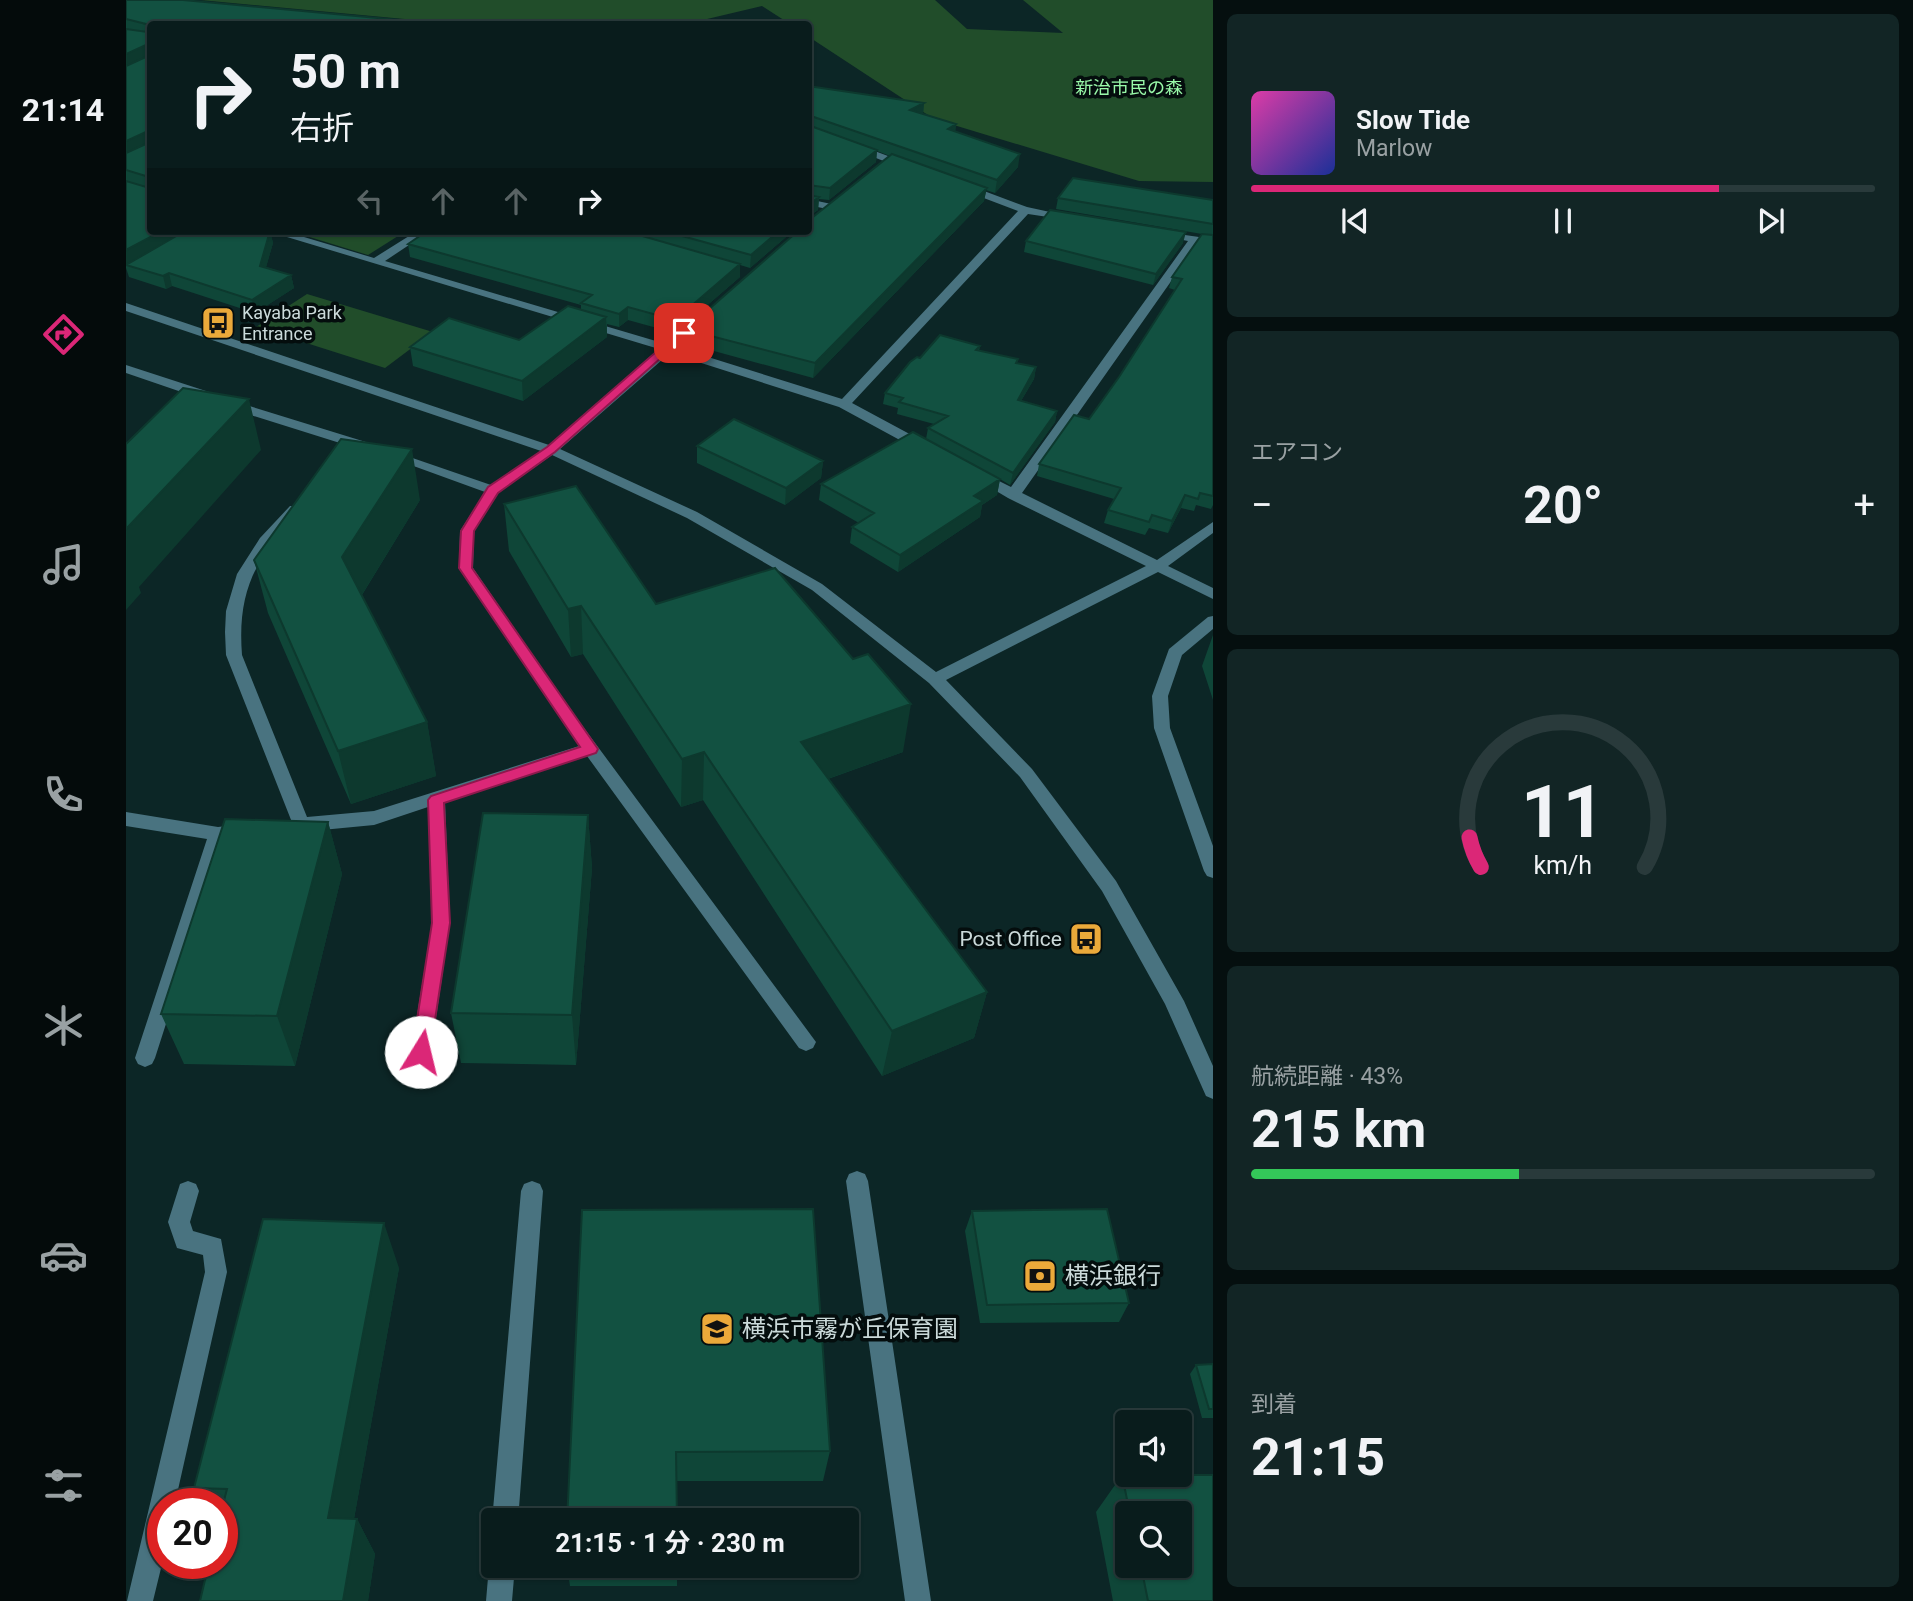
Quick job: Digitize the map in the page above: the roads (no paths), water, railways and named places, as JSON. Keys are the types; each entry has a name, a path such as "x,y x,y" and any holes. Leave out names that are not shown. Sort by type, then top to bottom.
{"street":[{"path":"850,145 914,169"},
{"path":"880,167 889,159"},
{"path":"951,183 1026,210 1078,219"},
{"path":"812,204 828,210 841,199"},
{"path":"844,404 1026,210"},
{"path":"1153,232 1213,242"},
{"path":"285,235 667,348 844,404 941,456"},
{"path":"375,262 419,235"},
{"path":"1013,495 1195,239"},
{"path":"126,307 551,450 692,514 817,587 935,679 1026,773 1108,886 1174,1001 1213,1090"},
{"path":"715,307 551,450 493,490 467,531 466,568 590,749 806,1042"},
{"path":"126,369 196,399 493,490"},
{"path":"965,469 1213,594"},
{"path":"304,500 266,537 242,576 230,626 234,655 294,825 374,818 590,749"},
{"path":"935,679 1157,567 1213,526"},
{"path":"1213,621 1175,653 1160,696 1162,728 1213,871"},
{"path":"421,1052 441,923 436,800"},
{"path":"126,819 218,834 260,829"},
{"path":"145,1058 218,834"},
{"path":"856,1181 918,1601"},
{"path":"140,1601 215,1272 213,1247 185,1240 179,1222 188,1191"},
{"path":"506,1508 532,1191"},
{"path":"499,1601 501,1578"}],"place":[{"name":"Kayaba Park Entrance","path":"218,323"},
{"name":"Post Office","path":"1086,939"},
{"name":"横浜銀行","path":"1040,1276"},
{"name":"横浜市霧が丘保育園","path":"717,1329"}],"park label":[{"name":"新治市民の森","path":"1129,88"}]}
